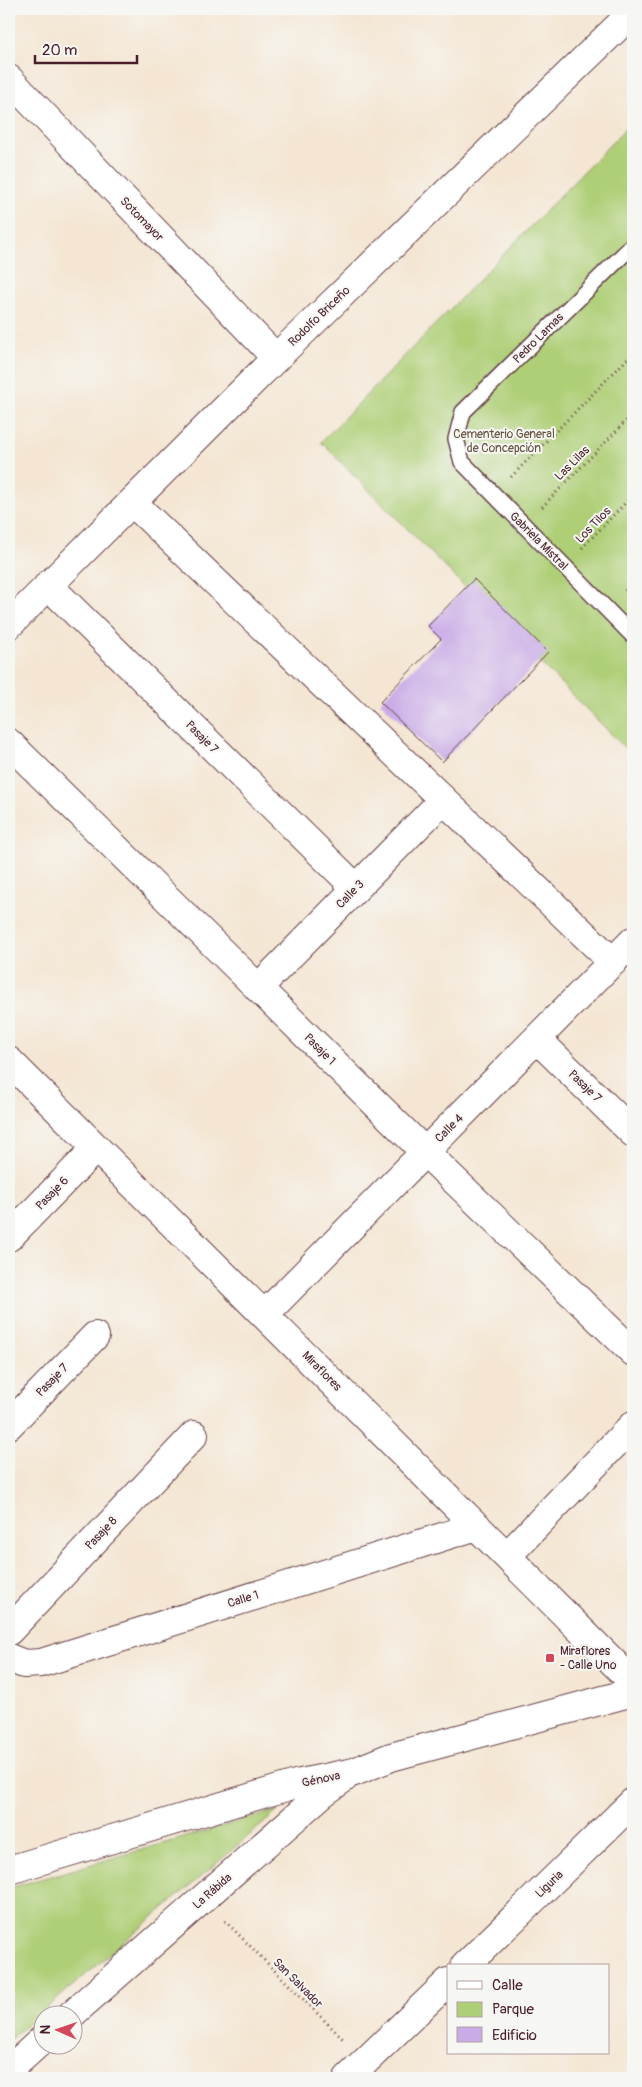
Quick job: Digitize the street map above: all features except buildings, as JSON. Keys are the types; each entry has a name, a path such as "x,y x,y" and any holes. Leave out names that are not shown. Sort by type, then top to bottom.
{"street":[{"name":"Rodolfo Briceño","path":"9,625 276,358 633,12"},
{"name":"Sotomayor","path":"9,80 276,358"},
{"path":"132,502 613,962"},
{"name":"Pasaje 7","path":"48,585 356,888"},
{"name":"Pasaje 1","path":"9,743 425,1152 633,1352"},
{"name":"Calle 3","path":"258,988 443,800"},
{"name":"Calle 4","path":"264,1314 633,942"},
{"name":"Pasaje 7","path":"537,1039 633,1133"},
{"name":"Miraflores","path":"9,1061 633,1682"},
{"name":"Pasaje 6","path":"9,1237 96,1148"},
{"name":"Pasaje 7","path":"9,1425 95,1336"},
{"path":"507,1556 633,1425"},
{"name":"Pasaje 8","path":"9,1631 194,1435"},
{"name":"Calle 1","path":"9,1658 24,1664 41,1663 477,1526"},
{"name":"Génova","path":"9,1870 296,1784 354,1772 391,1757 633,1692"},
{"name":"La Rábida","path":"82,2005 323,1794 354,1772"},
{"name":"Liguria","path":"467,1964 633,1802"},
{"path":"357,2070 447,1983"},
{"path":"9,2070 32,2049"}],"lane":[{"name":"Pedro Lamas","path":"456,439 463,412 633,245"},
{"name":"Gabriela Mistral","path":"456,439 462,462 633,636"}],"path":[{"path":"494,494 633,353"},
{"name":"Las Lilas","path":"524,525 633,414"},
{"name":"Los Tilos","path":"564,566 633,495"},
{"name":"San Salvador","path":"203,1899 357,2070"}],"green space":[{"name":"Cementerio General de Concepción","path":"633,121 633,756 321,442"},
{"path":"279,1810 51,2004 32,2004 32,2020 9,2040 9,1888"}],"place":[{"name":"Miraflores - Calle Uno","path":"550,1658"}]}
